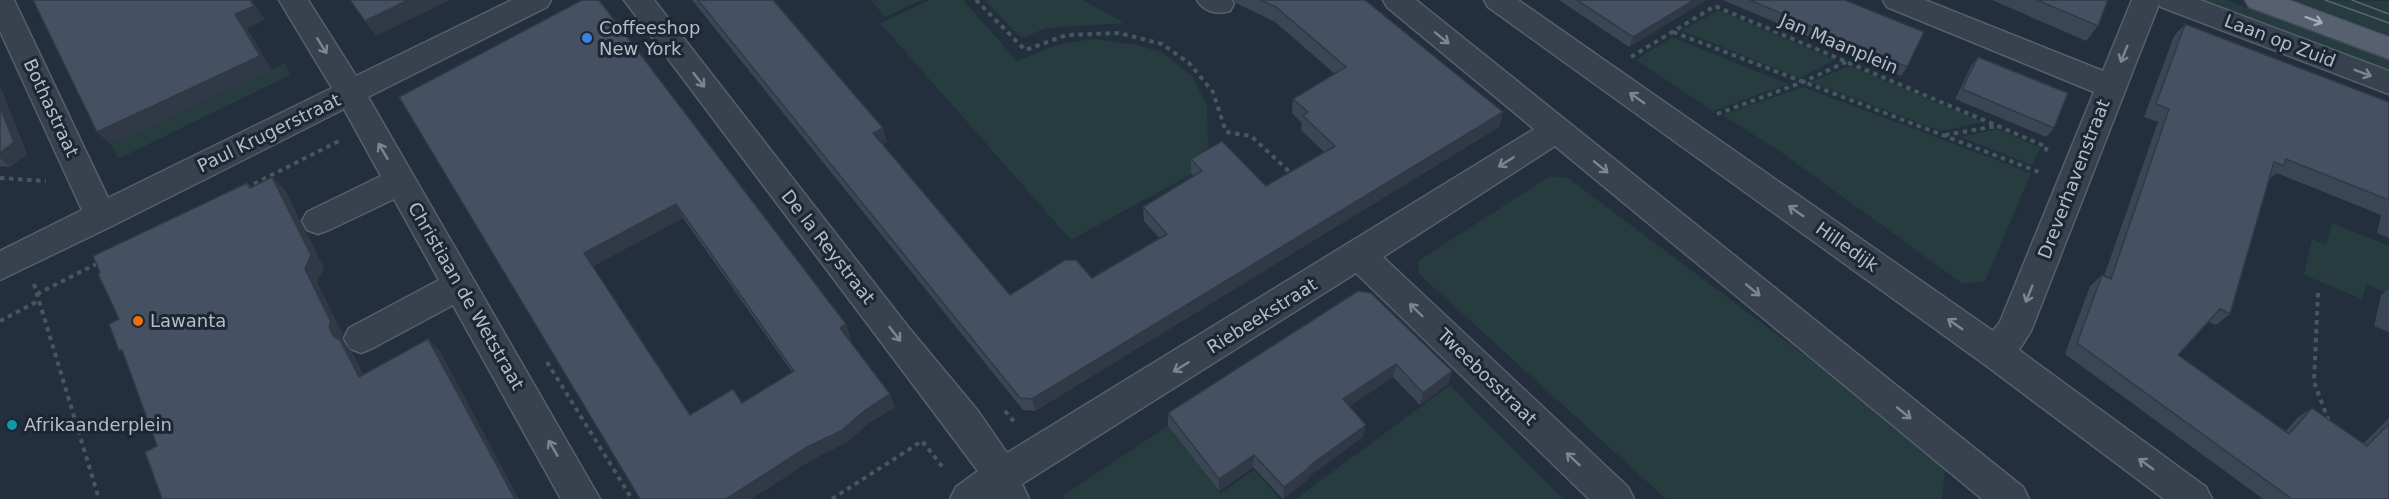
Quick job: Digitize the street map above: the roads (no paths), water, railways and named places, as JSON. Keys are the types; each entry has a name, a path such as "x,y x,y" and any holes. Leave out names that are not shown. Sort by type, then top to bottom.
{"main road":[{"name":"Laan op Zuid","path":"2259,0 2389,48"}],"street":[{"name":"Bothastraat","path":"0,0 102,217"},
{"name":"Christiaan de Wetstraat","path":"293,0 350,93 581,499"},
{"name":"Paul Krugerstraat","path":"0,267 537,0"},
{"name":"De la Reystraat","path":"638,0 965,422 992,460 1005,488"},
{"path":"1397,0 1555,131 2010,499"},
{"name":"Hilledijk","path":"1498,0 1996,353 2193,499"},
{"path":"1897,0 2111,86"},
{"name":"Dreverhavenstraat","path":"1996,353 2014,331 2146,0"},
{"name":"Laan op Zuid","path":"2171,0 2389,82"},
{"name":"Riebeekstraat","path":"969,499 1005,488 1359,255 1555,131"},
{"path":"318,221 400,181"},
{"name":"Tweebosstraat","path":"1359,255 1615,499"},
{"path":"361,338 460,285"}],"tram line":[{"path":"2325,0 2389,23"},
{"path":"2352,0 2389,14"}],"place":[{"name":"Coffeeshop New York","path":"587,38"},
{"name":"Lawanta","path":"138,321"},
{"name":"Afrikaanderplein","path":"12,425"}]}
